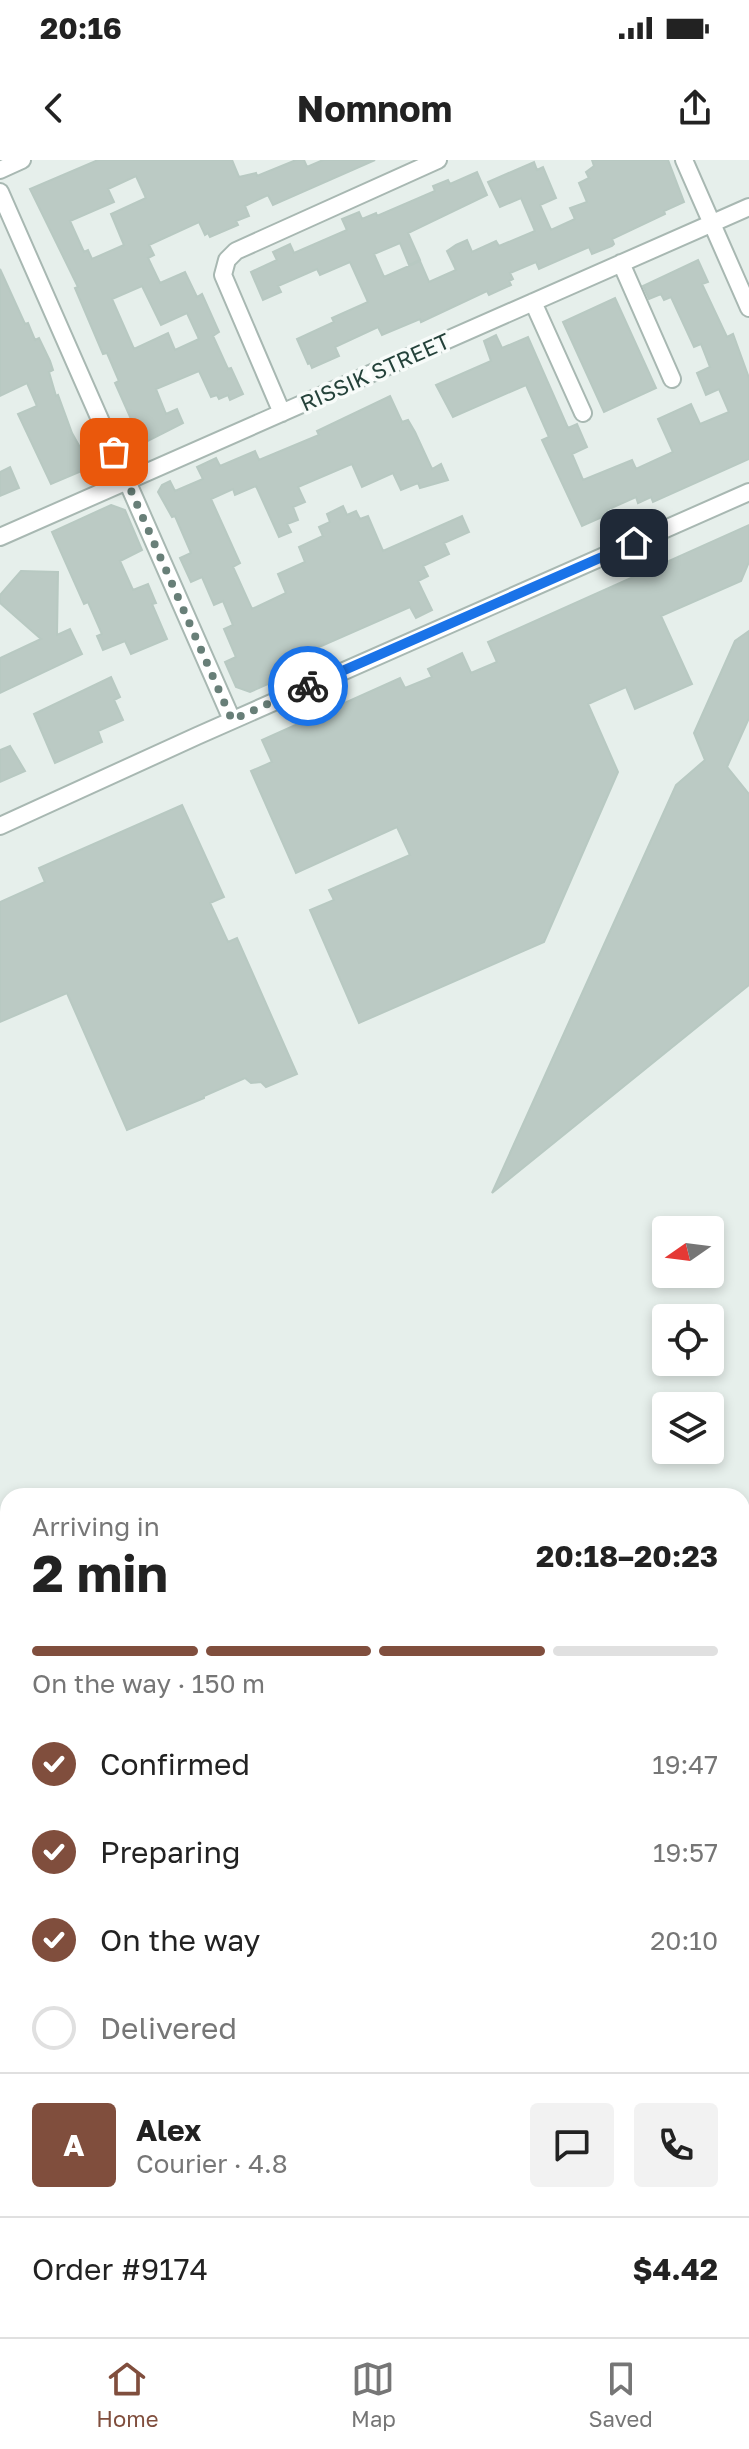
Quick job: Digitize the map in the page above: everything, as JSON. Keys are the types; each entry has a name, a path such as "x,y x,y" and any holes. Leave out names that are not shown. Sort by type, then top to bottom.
{"street":[{"path":"0,170 22,160"},
{"path":"282,413 223,275 227,260 236,251 438,160"},
{"path":"684,160 749,308"},
{"path":"0,192 232,720"},
{"name":"RISSIK STREET","path":"0,537 749,207"},
{"path":"621,263 672,379"},
{"path":"533,302 583,413"},
{"path":"0,826 749,492"}],"building":[{"path":"98,160 232,160 239,177 256,173 257,176 296,160 304,160 307,167 323,160 375,160 273,205 268,195 245,206 249,216 236,221 238,225 210,237 208,233 205,235 199,222 149,245 154,255 148,258 160,283 185,272 197,297 202,294 219,332 213,336 243,394 230,400 228,395 219,399 217,395 211,397 199,371 156,389 166,414 177,409 183,423 142,444 115,383 119,381 107,353 103,354 75,288 78,287 30,189","holes":["136,176 146,198 111,214 124,245 92,259 88,250 84,252 70,221 114,202 108,189","142,286 161,325 187,313 199,339 175,350 168,333 134,349 112,299"]},
{"path":"592,160 668,160 684,202 612,239 612,246 592,254 589,247 539,269 536,262 510,273 513,279 509,281 511,285 489,295 487,291 421,322 420,319 382,335 378,327 335,347 339,356 312,368 297,339 334,322 332,318 368,302 350,262 320,275 317,269 278,286 281,292 263,300 251,272 277,260 273,252 290,244 294,253 347,230 342,219 359,212 362,219 376,213 377,216 435,191 433,186 448,180 450,184 477,172 487,195 408,233 420,260 409,265 400,243 374,254 384,277 420,261 429,282 456,270 447,251 456,245 467,240 472,252 496,241 499,246 535,231 521,198 500,207 488,182 534,162 537,170 543,167 556,198 540,205 551,230 575,219 570,208 587,202 579,183 589,178 586,172 594,166"},
{"path":"698,260 708,282 702,284 727,337 733,334 749,378 749,459 653,502 651,497 638,503 636,497 582,526 542,440 549,437 526,385 453,417 436,385 491,361 484,341 496,335 502,348 528,337 568,428 577,424 587,447 572,454 583,480 632,460 636,469 673,452 658,419 691,404 700,424 729,412 719,389 706,395 697,373 710,367 701,344 694,347 671,297 664,300 661,294 649,299 643,286"},
{"path":"0,269 25,324 28,323 35,340 39,338 50,361 53,370 49,372 56,396 91,467 51,484 18,414 37,406 27,383 0,396"},
{"path":"615,298 656,388 604,412 563,322"},
{"path":"390,396 402,422 408,420 415,432 432,469 441,464 448,480 420,488 418,483 401,490 393,473 362,487 352,464 298,487 305,502 293,507 298,520 287,524 291,532 279,537 256,486 235,495 233,489 211,499 240,563 233,567 252,609 286,593 278,574 305,562 299,547 323,536 319,527 330,522 327,514 343,506 347,515 356,511 360,519 368,516 383,551 462,516 469,532 444,543 449,554 423,566 428,576 418,581 432,610 416,618 410,607 303,654 309,666 250,692 236,687 225,662 236,657 224,629 233,625 223,601 214,605 202,577 191,582 180,558 191,553 175,516 172,517 158,492 162,485 170,481 175,491 203,479 197,467 216,458 220,466 255,451 259,460 319,435 317,431"},
{"path":"10,467 19,488 0,496 0,472"},
{"path":"111,505 125,510 142,550 120,561 133,590 148,584 156,603 152,604 167,639 131,654 125,641 103,650 97,636 102,634 88,602 84,604 52,532"},
{"path":"749,525 749,562 741,581 661,616 692,684 635,709 626,687 588,704 618,772 544,942 359,1023 310,910 334,900 329,890 410,855 397,827 296,873 251,771 272,762 262,740 400,678 405,688 432,677 428,669 462,653 471,673 497,662 488,642"},
{"path":"21,571 58,572 57,635 70,629 82,654 0,693 0,658 41,639 0,603 0,595"},
{"path":"749,631 749,718 727,767 749,794 749,985 492,1193 676,785 705,760 694,733 735,641"},
{"path":"111,677 120,697 114,700 123,720 98,731 102,742 55,763 34,714"},
{"path":"10,746 25,771 0,782 0,750"},
{"path":"182,805 224,897 210,903 228,942 237,938 297,1074 266,1087 261,1082 251,1083 245,1078 127,1130 67,993 0,1022 0,902 45,882 39,868"}],"way so far":[{"path":"114,452 232,720 308,686"}],"route":[{"path":"308,686 634,543"}]}
